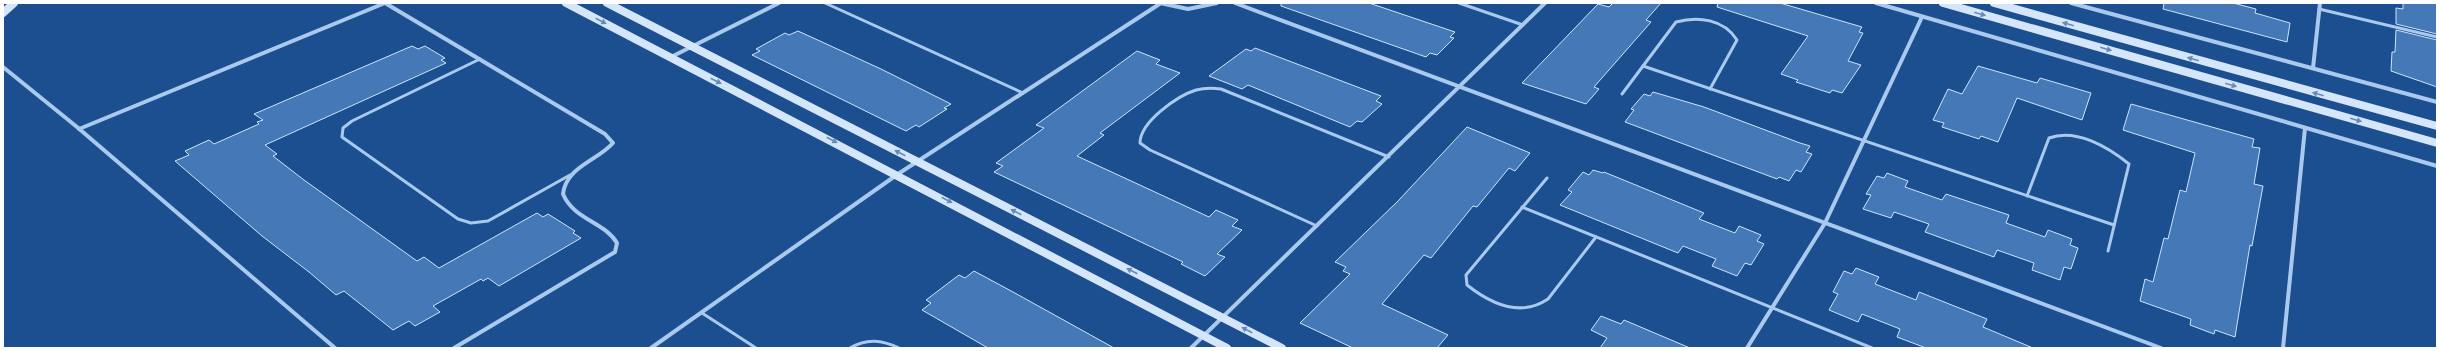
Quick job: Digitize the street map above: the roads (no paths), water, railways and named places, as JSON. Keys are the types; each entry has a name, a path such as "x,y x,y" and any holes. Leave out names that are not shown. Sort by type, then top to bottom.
{"street":[{"path":"3,13 14,3"},
{"path":"79,129 385,3 605,134 613,143 606,153 571,175 563,187 562,198 568,206 613,236 617,243 615,252 454,348"},
{"path":"566,3 898,174 1227,348"},
{"path":"607,3 1282,348"},
{"path":"671,57 779,3"},
{"path":"651,348 702,314 898,174 1160,3 1182,8 1198,8 1217,3"},
{"path":"1235,3 2161,348"},
{"path":"1191,348 1461,87 1545,3"},
{"path":"1876,3 2437,166"},
{"path":"1943,3 2437,143"},
{"path":"1994,3 2437,126"},
{"path":"2071,3 2437,102"},
{"path":"2313,68 2320,3"},
{"path":"1746,348 1825,223 1922,17"},
{"path":"3,67 79,129 335,348"},
{"path":"2283,348 2306,128"}],"lane":[{"path":"824,3 1023,93"},
{"path":"1459,3 1523,25"},
{"path":"2319,9 2437,37"},
{"path":"1622,94 1676,22 1686,18 1698,19 1726,27 1734,32 1737,40 1710,89"},
{"path":"480,59 352,121 343,128 342,137 458,220 471,223 488,221 571,175"},
{"path":"1643,66 2114,225"},
{"path":"1318,226 1150,150 1140,142 1140,135 1144,127 1187,92 1209,87 1221,89 1389,157"},
{"path":"2027,196 2049,138 2056,134 2067,134 2106,147 2120,155 2129,164 2108,251"},
{"path":"1547,178 1466,275 1467,285 1480,297 1507,308 1526,310 1540,307 1596,237"},
{"path":"1522,207 1872,348"},
{"path":"702,314 756,348"},
{"path":"850,348 861,341 879,340 899,348"}]}
